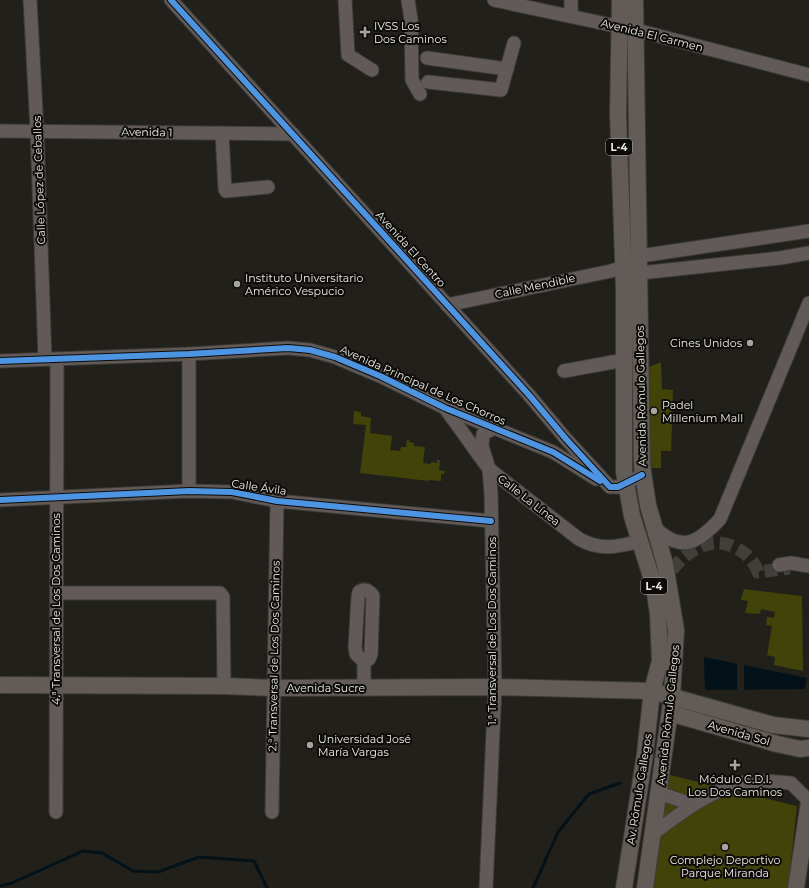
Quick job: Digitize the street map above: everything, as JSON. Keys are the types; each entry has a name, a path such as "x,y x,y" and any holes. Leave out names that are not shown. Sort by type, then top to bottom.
{"main road":[{"name":"Avenida Rómulo Gallegos","path":"620,0 618,114 623,267 624,360 618,485 640,541 654,586 658,614 660,661 652,691"},
{"name":"Avenida Rómulo Gallegos","path":"635,0 640,256 642,475 654,527 670,575 676,630 672,696 653,834"},
{"name":"Avenida Sucre","path":"0,685 224,686 274,688 495,687 652,691"},
{"name":"Avenida Sol","path":"652,691 773,725 809,729"},
{"path":"652,691 670,713"},
{"name":"Av. Rómulo Gallegos","path":"624,888 645,754 652,691"},
{"name":"Avenida Sol","path":"670,713 777,744 800,749 809,748"},
{"path":"796,888 809,801"},
{"name":"Av. Rómulo Gallegos","path":"645,888 653,834"}],"street":[{"name":"Calle López de Ceballos","path":"30,0 51,359"},
{"name":"Avenida El Centro","path":"171,0 293,134 377,218 447,305 529,395 566,439 578,460"},
{"path":"345,0 348,55 372,70"},
{"path":"408,0 411,20 412,80 420,94"},
{"name":"Avenida El Carmen","path":"494,0 515,2 635,30 809,75"},
{"path":"571,0 571,16"},
{"path":"428,82 499,91 503,88 514,43"},
{"path":"427,58 507,69"},
{"name":"Avenida 1","path":"0,131 37,130 293,134"},
{"path":"222,133 225,190 268,187"},
{"path":"640,256 809,231"},
{"path":"623,267 640,273 780,258 809,253"},
{"name":"Calle Mendible","path":"447,305 611,271 623,267 640,256"},
{"path":"654,527 673,542 684,543 701,537 720,519 809,303"},
{"name":"Avenida Principal de Los Chorros","path":"0,361 189,354 288,348 310,350 335,357 380,376 445,408 553,452 578,460 618,485"},
{"path":"189,354 189,491"},
{"name":"4.ª Transversal de Los Dos Caminos","path":"51,359 57,497 55,685 56,812"},
{"path":"564,371 624,360"},
{"name":"Calle La Línea","path":"445,408 489,469 579,539 590,545 609,548 640,541"},
{"name":"Avenida Principal de Los Chorros","path":"489,469 482,440 483,434 494,428"},
{"path":"553,452 562,453 567,451 568,446 566,439"},
{"name":"1.ª Transversal de Los Dos Caminos","path":"486,888 495,687 489,469"},
{"path":"618,485 642,475"},
{"name":"Calle Ávila","path":"0,500 189,491 232,492 277,501 491,521"},
{"name":"2.ª Transversal de Los Dos Caminos","path":"272,812 277,501"},
{"path":"784,567 791,563 808,566"},
{"path":"57,593 220,593 223,597 224,686"},
{"path":"364,662 364,688"},
{"path":"653,834 694,805 742,783 791,783 809,801"},
{"path":"659,793 694,805"}],"shaded area":[{"name":"Padel Millenium Mall","path":"661,362 662,389 673,390 672,418 661,418 661,423 672,423 671,451 661,451 661,468 649,468 647,368"},
{"path":"354,411 361,412 361,416 371,418 370,433 392,436 390,450 400,451 401,447 406,447 407,440 414,443 414,446 425,447 423,463 437,463 437,460 440,460 439,470 445,471 444,474 441,474 441,481 360,473 366,425 353,424"},
{"path":"744,589 802,596 803,671 774,665 775,657 767,655 772,626 766,625 767,617 774,618 775,612 761,609 760,614 745,613 748,601 741,600"},
{"path":"704,657 807,678 805,689 705,690"},
{"name":"Complejo Deportivo Parque Miranda","path":"666,774 797,806 788,888 652,888"}],"pier":[{"path":"737,661 744,663 744,692 737,692"}],"waterway":[{"path":"533,888 558,832 589,794 620,783"},
{"path":"0,886 12,883 83,851 102,853 133,871 158,872 199,857 254,861 267,888"}],"tunnel":[{"path":"672,570 678,562 693,550 702,546 719,543 729,545 745,554 753,561 758,572 790,568"}],"cycle path":[{"path":"171,0 529,395 566,439 610,487 618,487 642,475"},
{"path":"0,361 189,354 288,348 310,350 335,357 380,376 445,408 553,452 600,481"},
{"path":"0,500 189,491 232,492 277,501 491,521"}],"place":[{"name":"IVSS Los Dos Caminos","path":"365,32"},
{"name":"Instituto Universitario Américo Vespucio","path":"237,284"},
{"name":"Cines Unidos","path":"750,343"},
{"name":"Padel Millenium Mall","path":"654,411"},
{"name":"Universidad José María Vargas","path":"310,745"},
{"name":"Módulo C.D.I. Los Dos Caminos","path":"735,765"},
{"name":"Complejo Deportivo Parque Miranda","path":"725,847"}]}
